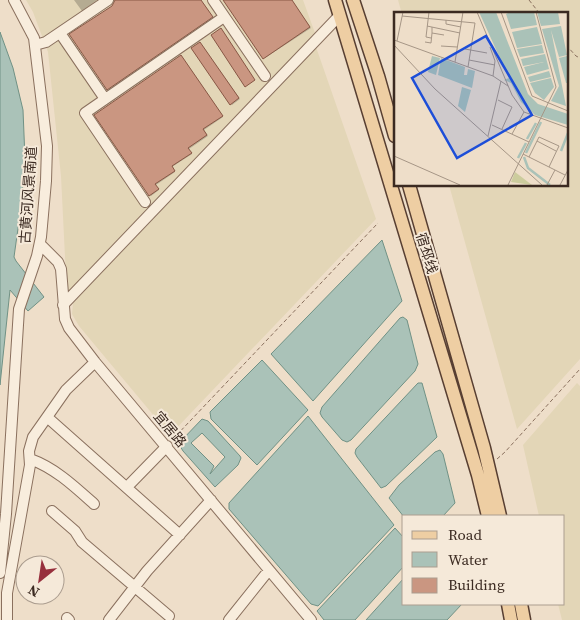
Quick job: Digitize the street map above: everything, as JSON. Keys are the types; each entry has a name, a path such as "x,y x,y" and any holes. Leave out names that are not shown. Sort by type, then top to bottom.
{"main road":[{"name":"宿邳线","path":"335,0 478,475 488,515"},
{"path":"353,0 394,132"},
{"name":"宿邳线","path":"409,186 488,466 500,515"},
{"path":"508,605 511,620"},
{"path":"521,605 524,620"}],"street":[{"name":"古黄河风景南道","path":"0,573 6,514 19,309 40,244 47,146 34,38 14,0"},
{"path":"35,46 46,42 108,0"},
{"path":"212,0 265,76"},
{"path":"64,305 340,15"},
{"path":"146,202 85,113 224,17"},
{"path":"60,33 105,99"},
{"name":"宜居路","path":"40,244 58,262 61,269 65,319 69,328 95,362 311,620"},
{"path":"7,620 7,594 30,465 29,451 34,437 66,390 95,362"},
{"path":"47,417 180,535"},
{"path":"127,487 167,446"},
{"path":"30,459 42,463 62,476 94,504"},
{"path":"109,620 135,587 211,500"},
{"path":"52,511 75,531 82,542 169,616"},
{"path":"229,620 269,570"}],"path":[{"path":"529,0 538,12"},
{"path":"568,47 580,58"},
{"path":"167,446 378,223"},
{"path":"488,466 505,452 580,369"}],"shaded area":[{"path":"26,0 303,0 315,33 67,297 61,176 48,52 33,12"},
{"path":"398,0 580,0 580,359 517,429 449,186 568,186 568,12 401,12"},
{"path":"316,47 376,219 170,435 79,326 72,314 73,303"},
{"path":"577,383 580,386 580,620 562,620 558,605 565,605 565,515 539,515 523,445"}],"water":[{"path":"0,32 13,68 23,110 25,159 14,257 44,297 28,311 10,290 0,385"},
{"path":"382,240 402,301 313,401 271,354"},
{"path":"403,317 407,320 418,364 415,371 351,440 347,442 342,440 322,417 320,413 322,407 400,318"},
{"path":"262,360 308,410 257,465 211,419 210,412"},
{"path":"418,383 422,383 437,437 386,486 381,488 357,457 356,449"},
{"path":"308,416 394,525 318,606 311,604 229,509 229,503"},
{"path":"202,419 208,421 241,458 238,465 215,487 183,451 180,446 181,441","holes":["202,433 225,457 210,474 214,466 191,443"]},
{"path":"440,450 443,454 455,503 444,515 402,515 389,498 399,485 435,452"},
{"path":"395,528 402,536 402,568 355,620 324,620 317,611"},
{"path":"402,580 402,605 461,605 447,620 366,620"}],"building":[{"path":"115,0 201,0 213,17 107,90 69,34 112,6"},
{"path":"223,0 292,0 310,27 263,59"},
{"path":"221,28 255,80 245,87 211,35"},
{"path":"200,42 239,98 230,105 191,48"},
{"path":"181,55 223,116 203,129 207,135 188,148 192,153 172,166 175,171 155,184 159,189 149,196 94,115"}]}
